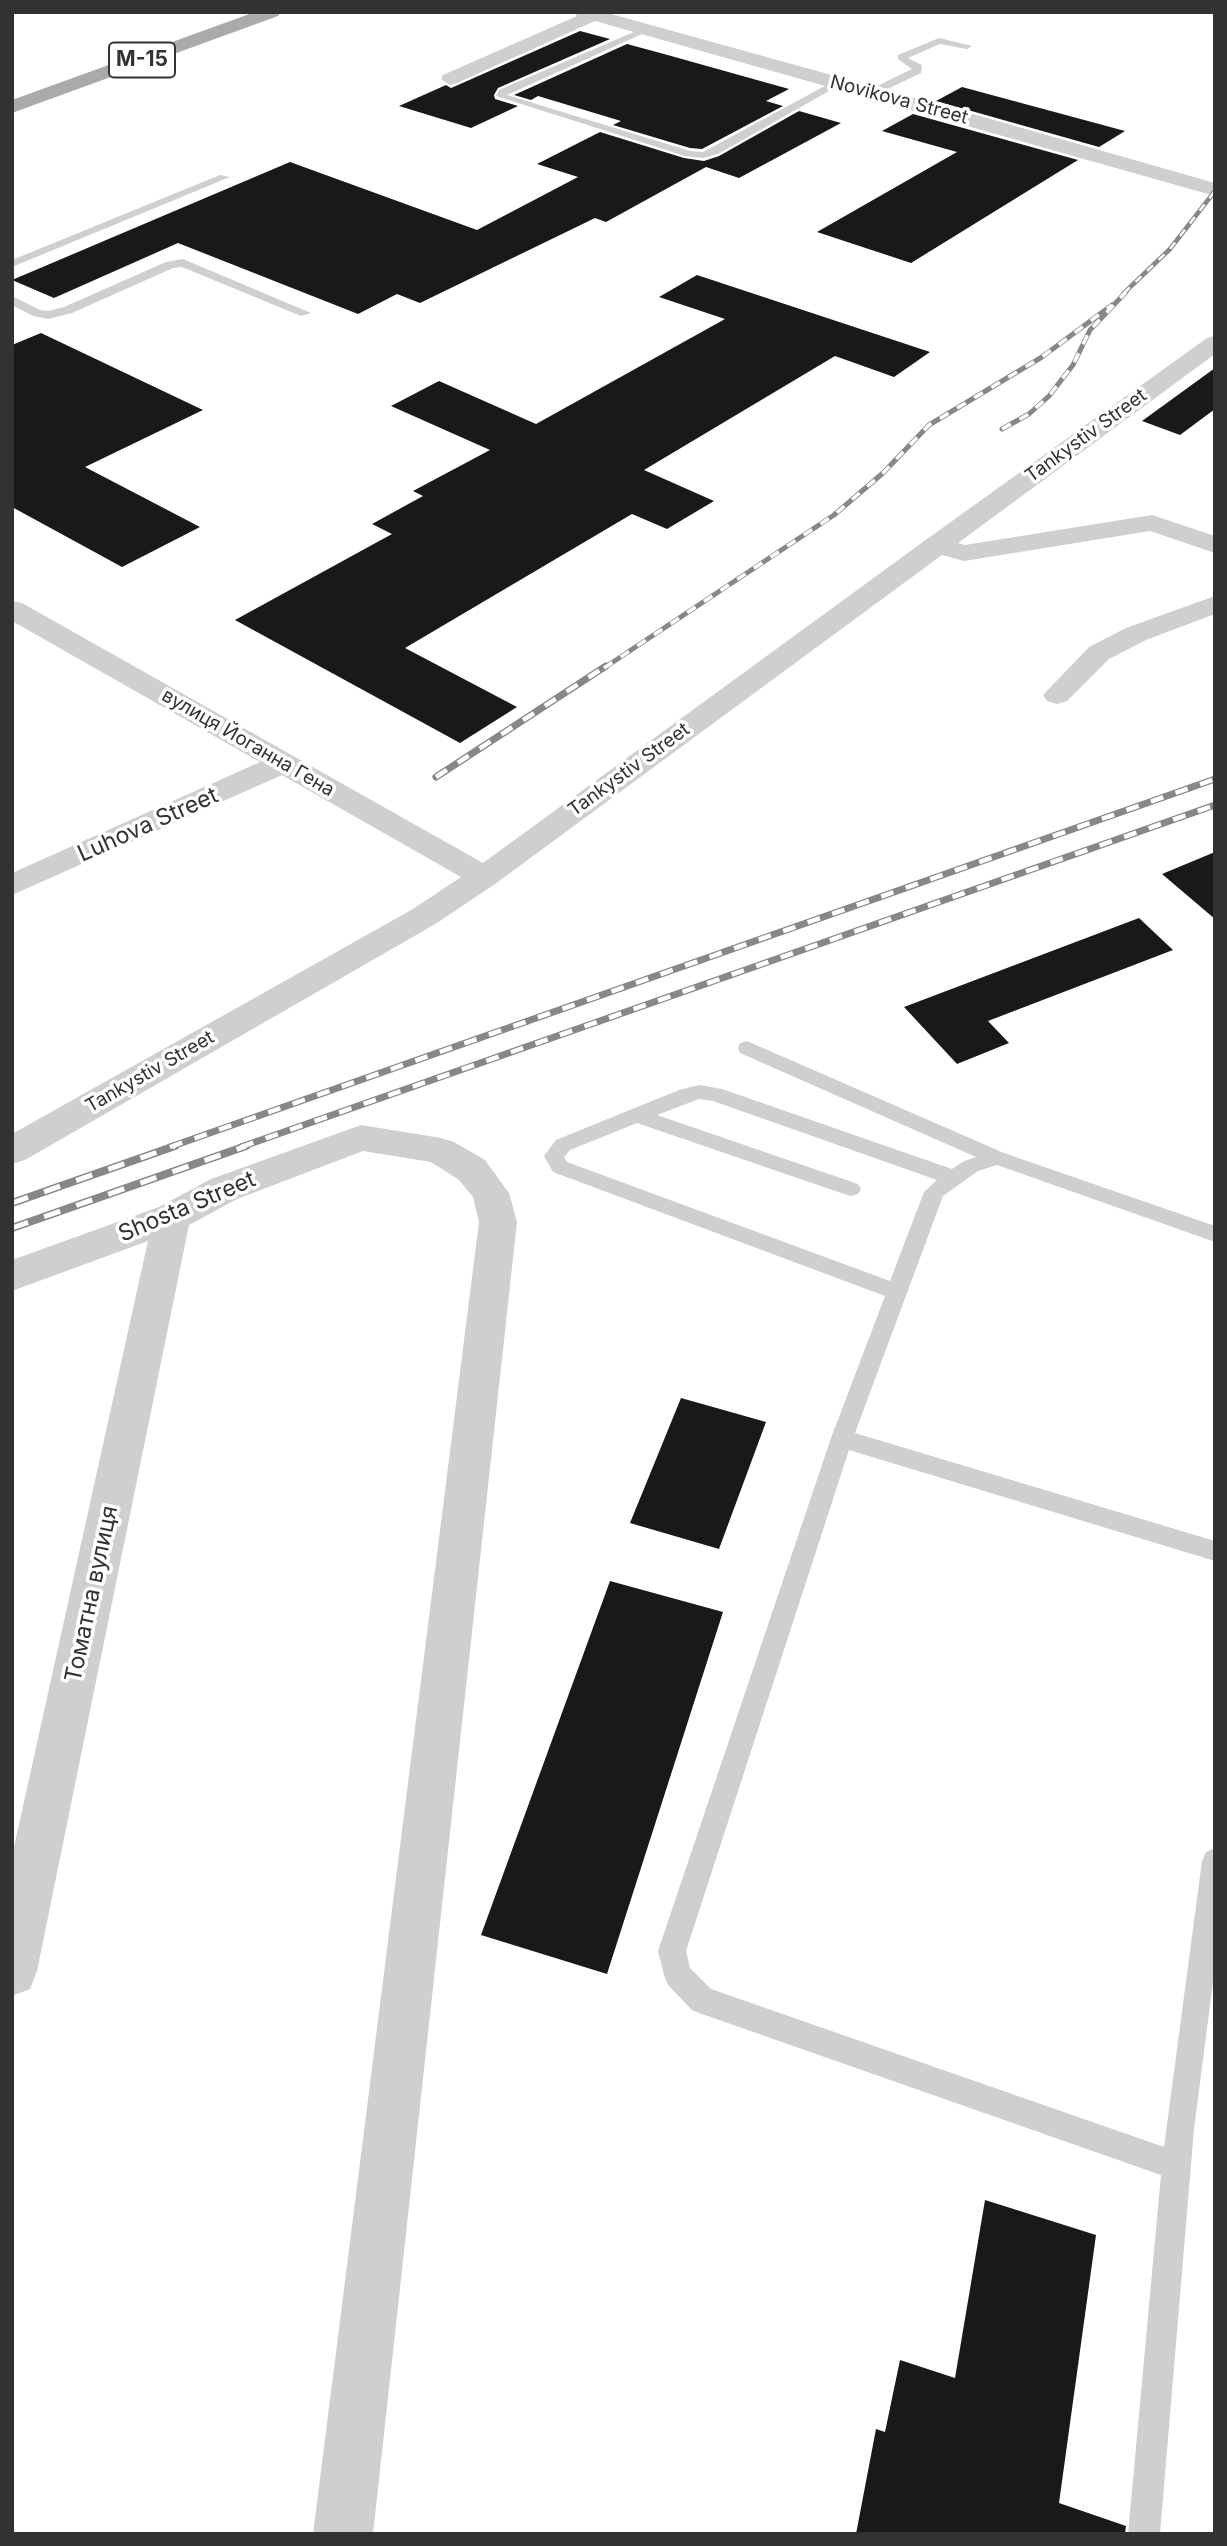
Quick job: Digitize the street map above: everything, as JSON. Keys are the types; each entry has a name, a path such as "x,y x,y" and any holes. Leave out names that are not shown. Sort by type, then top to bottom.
{"main road":[{"name":"М-15","path":"12,107 272,12"}],"street":[{"name":"Novikova Street","path":"588,14 1215,190"},
{"path":"450,79 588,14"},
{"name":"Tankystiv Street","path":"12,1151 425,916 484,877 1215,342"},
{"path":"936,545 964,553 1152,523 1215,545"},
{"path":"1057,695 1099,653 1136,634 1215,604"},
{"name":"вулиця Йоганна Гена","path":"12,609 484,877"},
{"name":"Luhova Street","path":"12,885 283,763"},
{"name":"Shosta Street","path":"12,1276 172,1217 224,1189 361,1138 424,1146 441,1151 472,1170 490,1193 498,1222 342,2534"},
{"name":"Томатна вулиця","path":"12,1971 172,1217"}],"lane":[{"path":"646,30 503,92 501,96 689,154 703,155 714,152 838,83"},
{"path":"873,92 917,71 918,67 902,59 912,52 939,41 967,46"},
{"path":"12,264 224,177"},
{"path":"12,300 37,313 48,315 68,310 170,265 183,263 306,313"},
{"path":"747,1048 997,1158 1215,1234"},
{"path":"897,1292 560,1167 554,1156 562,1145 699,1092 715,1094 954,1178"},
{"path":"636,1115 851,1189"},
{"path":"997,1158 971,1166 934,1192 842,1438 672,1951 678,1975 702,2000 1177,2166"},
{"path":"842,1438 1215,1551"},
{"path":"1144,2534 1177,2166 1215,1861"}],"building":[{"path":"580,31 610,39 498,88 495,99 518,106 471,128 399,106 446,85 451,88"},
{"path":"627,44 789,89 766,101 783,106 702,149 690,148 613,125 621,121 538,96 531,100 514,95"},
{"path":"962,87 1125,131 1099,147 936,101"},
{"path":"799,111 841,123 739,178 706,167 606,222 595,218 420,303 397,294 358,314 178,243 54,298 12,280 290,162 477,230 578,177 537,164 600,132 684,158 704,161 719,156"},
{"path":"913,114 1078,160 911,263 817,232 957,152 882,131"},
{"path":"697,275 930,352 894,377 835,356 644,470 714,501 667,529 632,514 405,648 517,707 460,743 235,620 392,534 372,524 423,496 413,491 490,450 391,406 439,381 536,424 725,319 659,297"},
{"path":"41,333 203,410 85,467 200,527 122,567 12,507 12,345"},
{"path":"1215,368 1215,409 1180,435 1142,421"},
{"path":"1215,852 1215,919 1162,874"},
{"path":"1139,918 1173,950 988,1021 1009,1043 957,1064 904,1007"},
{"path":"681,1398 766,1422 719,1549 630,1523"},
{"path":"610,1581 723,1612 607,1974 481,1935"},
{"path":"985,2200 1096,2235 1059,2503 1126,2526 1125,2534 856,2534 876,2429 885,2432 900,2360 955,2378"}],"railway":[{"path":"1124,293 1170,249 1215,191"},
{"path":"1002,429 1029,414 1049,396 1073,365 1090,330 1126,292"},
{"path":"604,668 834,515 883,473 929,425 1042,357 1112,305"},
{"path":"436,777 606,666"},
{"path":"170,1147 1215,779"},
{"path":"241,1147 1215,805"},
{"path":"12,1203 175,1146"},
{"path":"12,1228 246,1146"}]}
